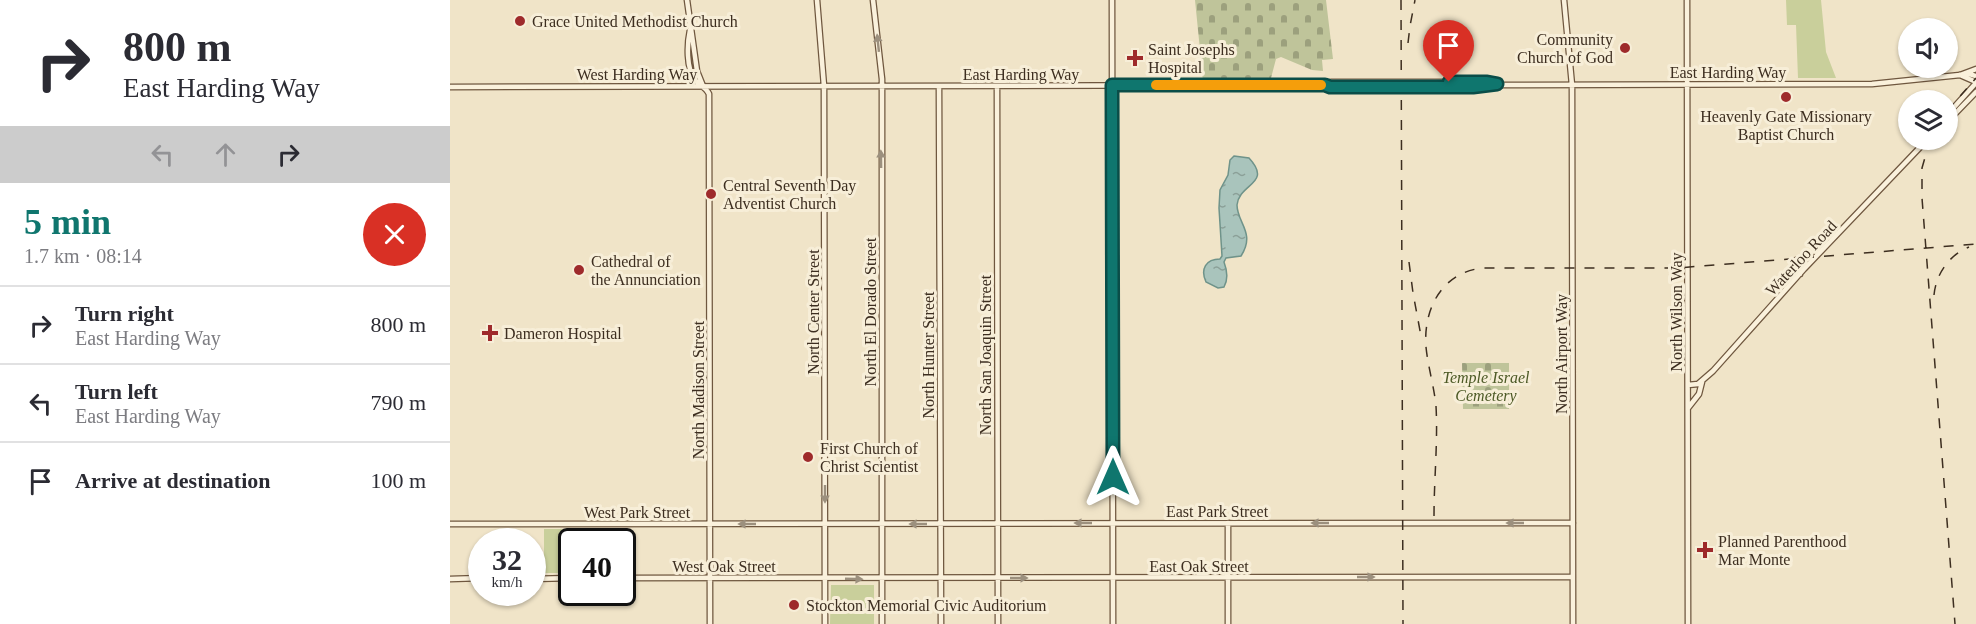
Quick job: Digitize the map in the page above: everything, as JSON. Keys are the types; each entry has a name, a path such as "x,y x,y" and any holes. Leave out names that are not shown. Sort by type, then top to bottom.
{"street":[{"path":"687,0 690,30 689,59 692,74 703,86"},
{"name":"North Center Street","path":"817,0 824,86 825,624"},
{"name":"North El Dorado Street","path":"873,0 882,86 882,624"},
{"path":"1112,0 1113,624"},
{"name":"North Airport Way","path":"1564,0 1572,85 1573,624"},
{"name":"North Wilson Way","path":"1687,0 1688,624"},
{"name":"North Madison Street","path":"690,30 697,71 708,94 710,624"},
{"path":"1962,74 1976,69"},
{"path":"686,86 692,74"},
{"name":"East Harding Way","path":"824,86 1473,87 1497,84 1872,84 1962,74 1976,76"},
{"name":"East Harding Way","path":"1962,74 1976,82"},
{"path":"1958,102 1976,82"},
{"name":"West Harding Way","path":"450,87 824,86"},
{"name":"North Hunter Street","path":"939,86 941,624"},
{"name":"North San Joaquin Street","path":"997,86 998,624"},
{"path":"1958,111 1976,92"},
{"name":"Waterloo Road","path":"1688,408 1699,394 1702,381 1918,150"},
{"path":"1796,260 1800,267 1800,274"},
{"path":"1688,385 1702,381"},
{"path":"1228,523 1228,624"},
{"name":"East Park Street","path":"825,524 1573,523"},
{"name":"West Park Street","path":"450,524 825,524"},
{"name":"East Oak Street","path":"825,578 1573,577"},
{"path":"450,579 468,578"},
{"name":"West Oak Street","path":"636,578 825,578"}],"green space":[{"path":"1195,0 1326,0 1333,59 1322,60 1323,71 1312,70 1281,57 1276,59 1271,78 1265,81 1203,80"},
{"path":"1786,0 1821,0 1826,52 1836,78 1798,78 1796,25 1787,25"},
{"name":"Temple Israel Cemetery","path":"1462,363 1509,363 1509,409 1463,409"},
{"path":"546,529 558,529 558,573 546,573"},
{"path":"831,585 874,585 874,624 830,624"}],"water":[{"path":"1234,156 1249,158 1258,173 1253,183 1239,198 1237,205 1246,235 1245,248 1241,256 1226,258 1224,262 1226,281 1224,287 1218,288 1206,282 1204,269 1208,263 1222,256 1220,190 1228,175 1230,160"}],"railway":[{"path":"1401,0 1403,624"},
{"path":"1408,43 1415,0"},
{"path":"1958,98 1976,78"},
{"path":"1927,150 1922,168 1922,198 1955,624"},
{"path":"1434,516 1436,406 1426,347 1426,333 1432,306 1446,285 1456,277 1483,268 1677,268 1976,244"},
{"path":"1934,295 1935,287 1945,266 1955,255 1969,247"},
{"path":"1409,262 1421,336"}],"slow traffic":[{"path":"1156,85 1321,85"}],"place":[{"name":"Grace United Methodist Church","path":"520,21"},
{"name":"Community Church of God","path":"1625,48"},
{"name":"Saint Josephs Hospital","path":"1135,58"},
{"name":"Heavenly Gate Missionary Baptist Church","path":"1786,97"},
{"name":"Central Seventh Day Adventist Church","path":"711,194"},
{"name":"Cathedral of the Annunciation","path":"579,270"},
{"name":"Dameron Hospital","path":"490,333"},
{"name":"First Church of Christ Scientist","path":"808,457"},
{"name":"Planned Parenthood Mar Monte","path":"1705,550"},
{"name":"Stockton Memorial Civic Auditorium","path":"794,605"}],"route":[{"path":"1113,477 1112,85 1485,87 1497,84 1449,82"}]}
